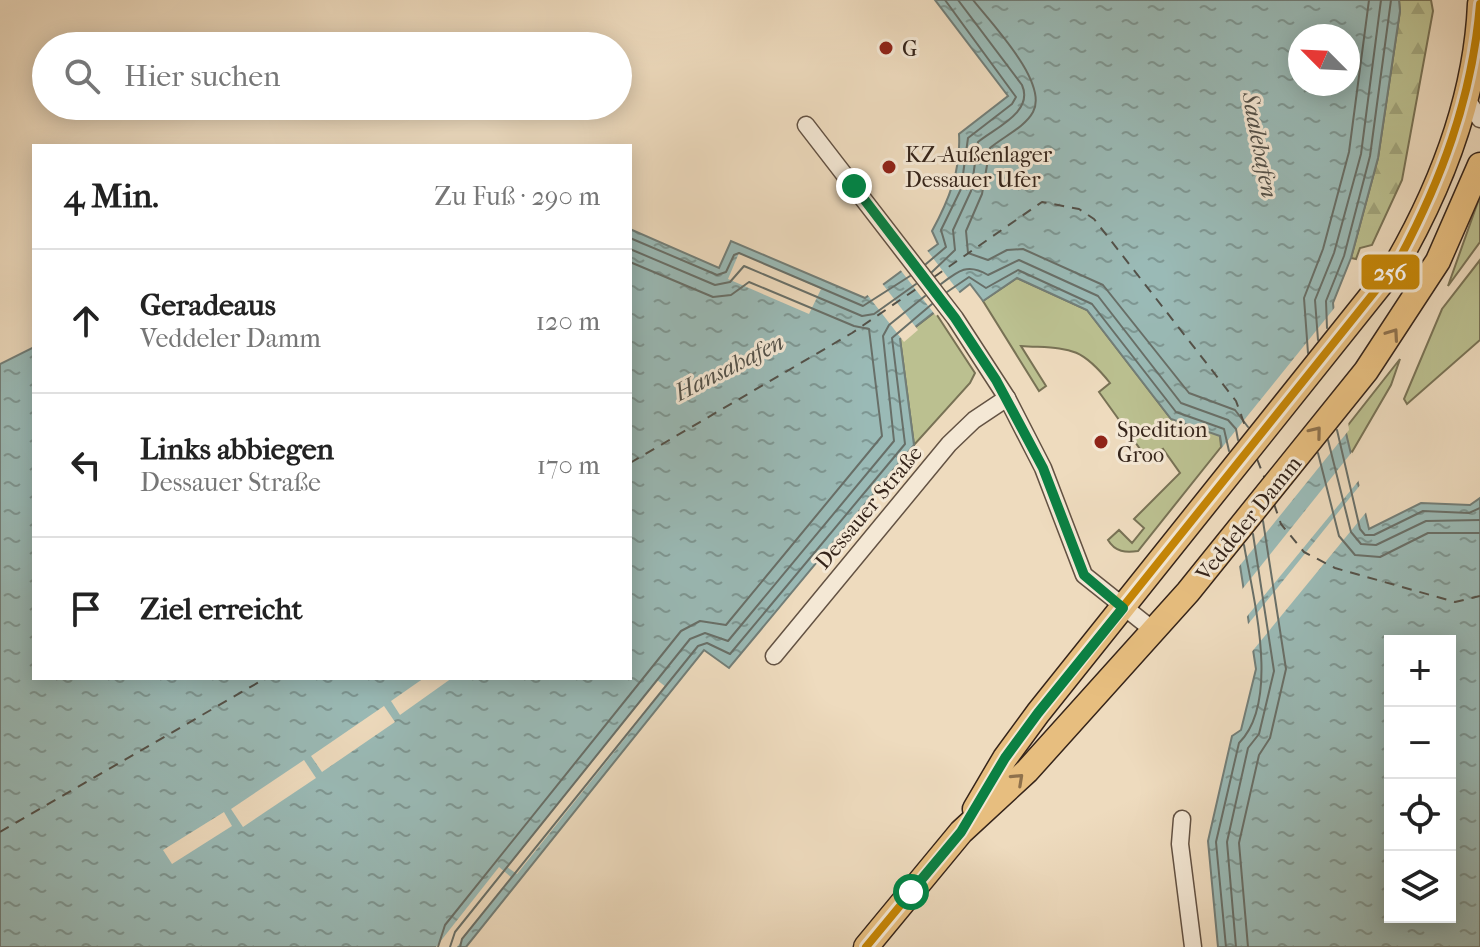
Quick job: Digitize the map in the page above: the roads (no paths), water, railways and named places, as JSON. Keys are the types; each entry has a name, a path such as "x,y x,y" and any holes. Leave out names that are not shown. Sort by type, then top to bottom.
{"main road":[{"name":"Veddeler Damm","path":"961,832 1005,758 1389,275 1421,219 1447,161 1466,98 1480,4"},
{"name":"Veddeler Damm","path":"866,947 961,832 1027,771 1153,630 1345,396 1424,286 1455,227 1480,165"}],"street":[{"path":"1466,98 1480,119"},
{"path":"806,125 955,318 1007,398 1043,468 1084,575 1153,630"},
{"name":"Dessauer Straße","path":"774,656 949,444 974,420 1007,398"},
{"path":"1182,819 1180,844 1193,947"}],"water":[{"path":"935,0 1399,0 1400,11 1378,158 1351,258 1333,303 1345,429 1369,529 1421,503 1470,505 1480,498 1480,947 1218,947 1208,841 1232,736 1241,730 1256,669 1220,436 1171,419 1087,310 1017,278 983,301 970,284 900,339 914,445 729,668 704,650 466,947 0,947 0,364 32,348 32,680 632,680 632,230 719,268 731,241 865,298 938,244 932,231 953,184 959,134 1008,96"}],"place":[{"name":"G","path":"886,48"},
{"name":"KZ-Außenlager Dessauer Ufer","path":"889,167"},
{"name":"Spedition Groo","path":"1101,442"}],"water label":[{"name":"Saalehafen","path":"1260,145"},
{"name":"Hansahafen","path":"729,367"}]}
